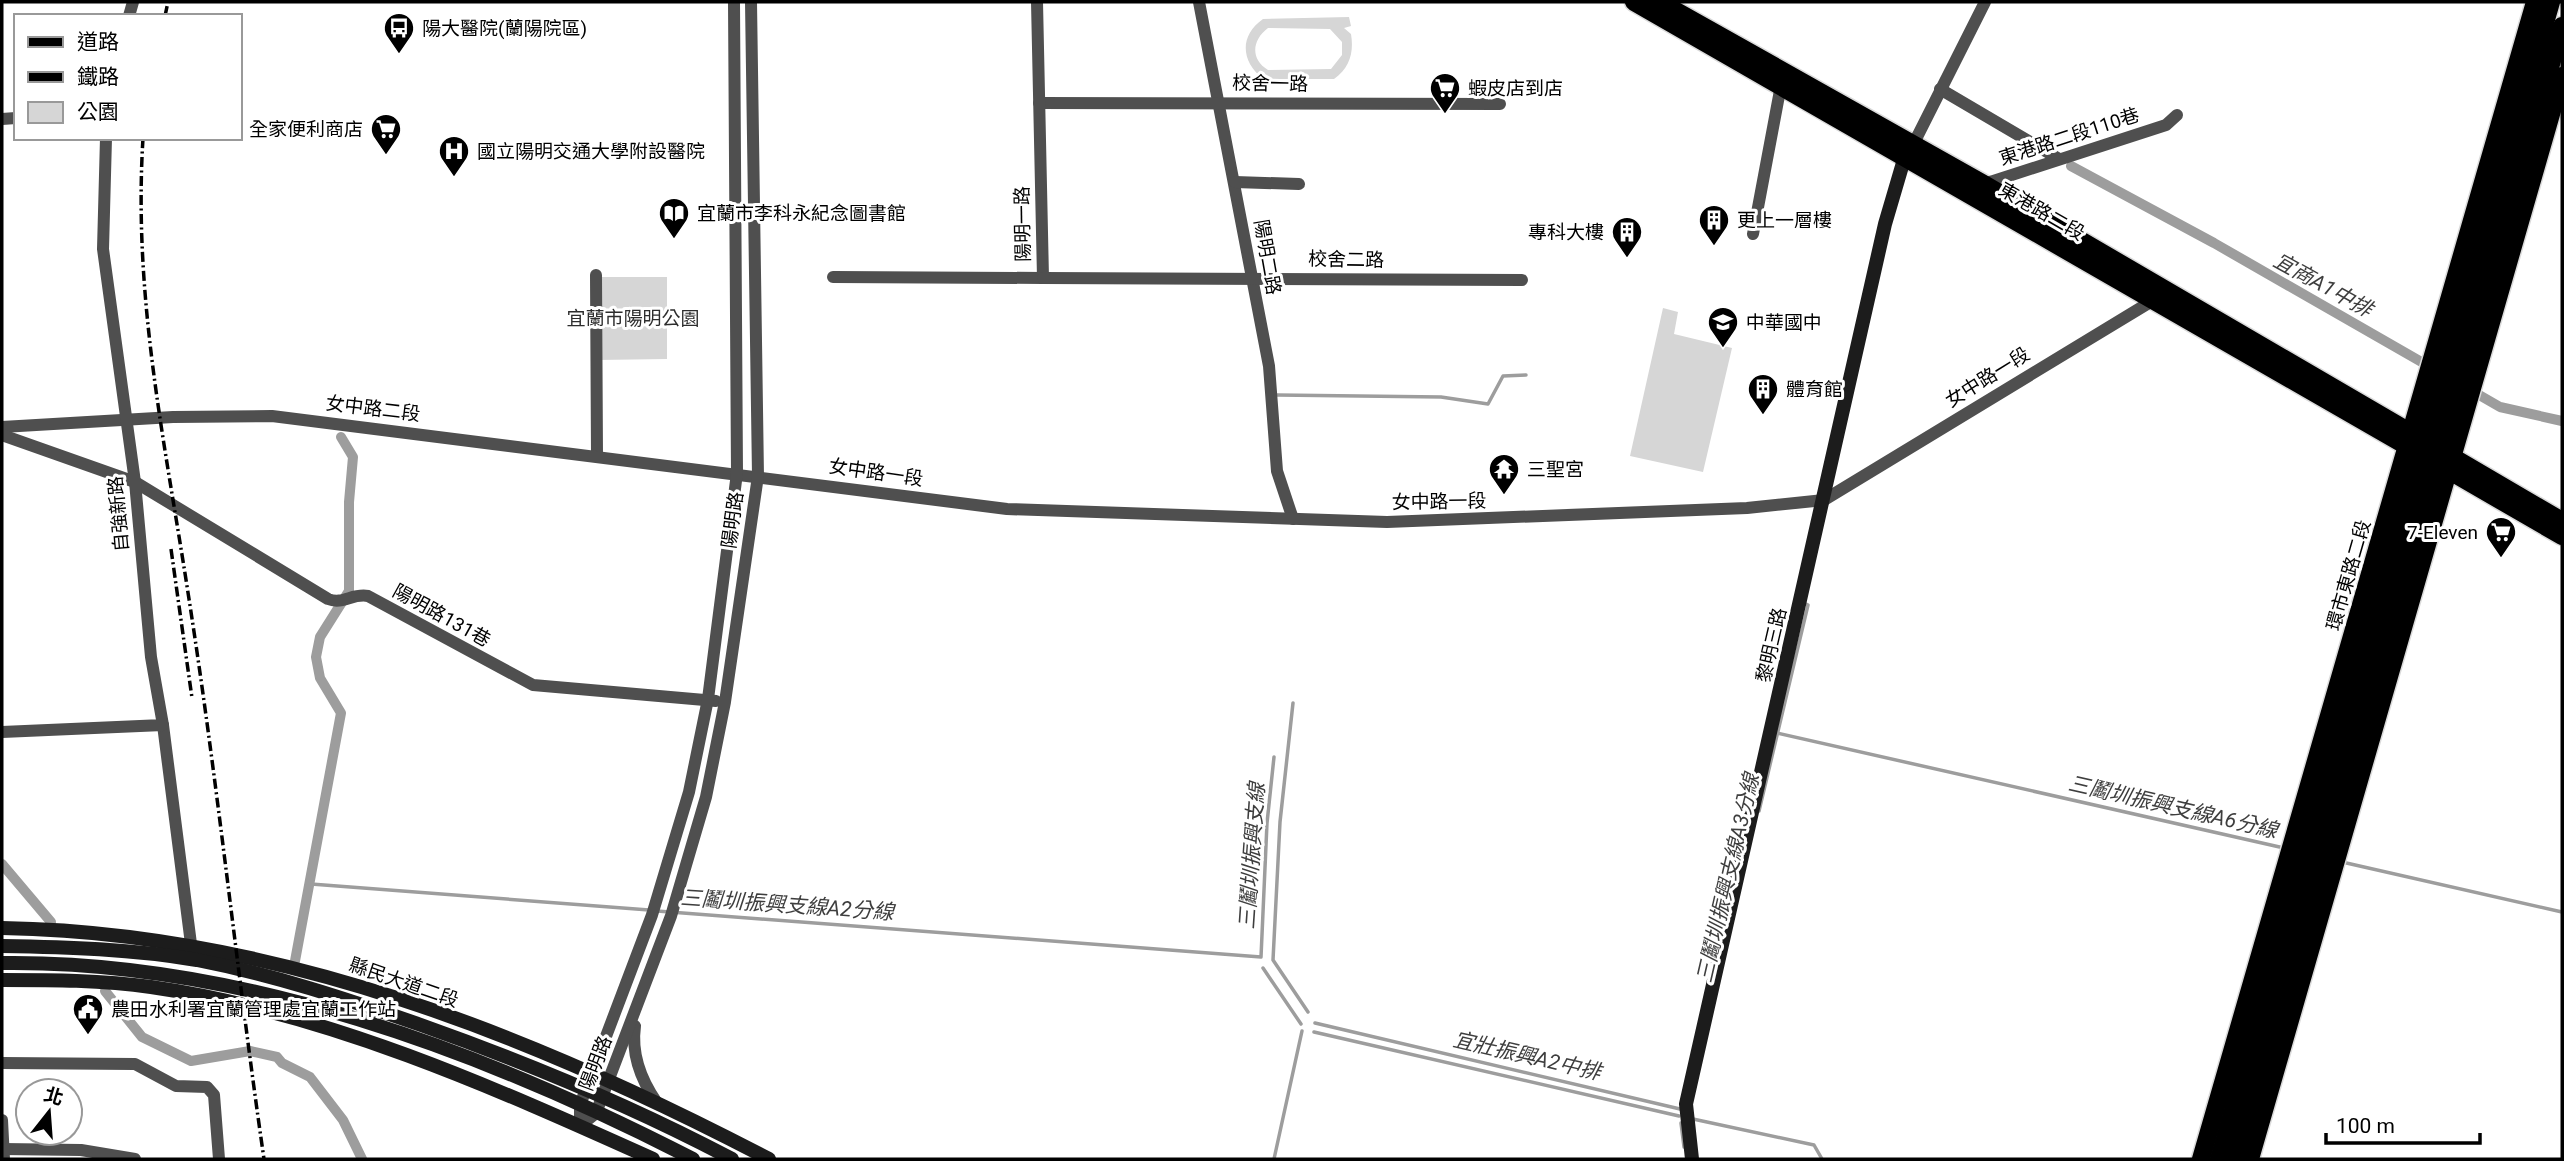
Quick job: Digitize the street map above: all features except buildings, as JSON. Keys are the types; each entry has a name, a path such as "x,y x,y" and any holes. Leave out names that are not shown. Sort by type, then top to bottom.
{"main road":[{"name":"東港路二段","path":"1634,2 1781,85 1909,150"},
{"name":"東港路二段","path":"1660,2 1909,150 2430,451"},
{"name":"環市東路二段","path":"2528,112 2535,2"},
{"name":"環市東路二段","path":"2219,1159 2528,112 2552,2"},
{"name":"環市東路二段","path":"2236,1159 2430,451 2528,112 2562,26"},
{"name":"環市東路二段","path":"2528,112 2562,76"},
{"name":"環市東路二段","path":"2201,1159 2430,451"},
{"name":"環市東路二段","path":"2250,1159 2430,451"},
{"path":"2430,451 2562,520"},
{"path":"2430,451 2562,536"}],"street":[{"name":"陽明路","path":"580,1126 580,1105 668,864 713,700 737,473 734,2"},
{"name":"陽明路","path":"580,1126 596,1113 671,916 706,797 725,702 758,476 751,2"},
{"name":"陽明一路","path":"833,277 1043,278 1037,2"},
{"name":"陽明二路","path":"1199,2 1269,366 1277,471 1293,519"},
{"path":"1909,150 1985,2"},
{"path":"1754,234 1781,85"},
{"path":"1940,89 2059,159"},
{"name":"校舍一路","path":"1039,103 1220,101 1500,104"},
{"name":"東港路二段110巷","path":"1980,191 2059,159 2166,125 2176,116"},
{"name":"自強新路","path":"106,140 103,248 135,482 150,657 163,725 191,944"},
{"name":"黎明三路","path":"1692,1159 1686,1104 1885,224 1909,150"},
{"path":"1235,182 1299,184"},
{"path":"596,275 597,456"},
{"name":"校舍二路","path":"1043,278 1522,280"},
{"name":"女中路一段","path":"737,473 1007,509 1293,519 1448,521 1669,512 1824,500 2162,296"},
{"name":"女中路二段","path":"2,427 127,419 272,416 737,473"},
{"name":"陽明路131巷","path":"2,435 135,482 328,599 341,602 355,596 368,596 533,685 713,700"},
{"path":"2,732 163,725"},
{"name":"縣民大道二段","path":"2,928 116,933 191,944 305,969 517,1043 732,1159"},
{"name":"縣民大道二段","path":"2,946 131,951 195,960 276,978 589,1082"},
{"path":"2,963 78,965 179,976 241,987 305,1004 403,1036 580,1105 693,1159"},
{"path":"47,979 78,965"},
{"path":"2,980 47,979 150,987 249,1006 360,1040 506,1094 653,1159"},
{"path":"642,998 634,1035 635,1054 639,1072 657,1103"},
{"path":"2,1063 135,1064 176,1086 207,1087 211,1090 219,1159"},
{"name":"縣民大道二段","path":"605,1090 657,1103 769,1159"},
{"path":"2,1120 3,1152 81,1150 135,1159"}],"green space":[{"path":"1349,17 1351,26 1344,28 1351,34 1352,41 1347,65 1334,79 1263,79 1250,64 1246,49 1250,33 1263,19","holes":["1268,28 1330,29 1342,42 1342,55 1331,69 1268,70 1262,66 1256,55 1256,44"]},
{"name":"宜蘭市陽明公園","path":"598,277 667,277 667,359 598,360"},
{"path":"1663,308 1678,312 1674,334 1732,348 1703,472 1630,456"}],"waterway":[{"name":"宜商A1中排","path":"2071,166 2214,243 2432,368"},
{"name":"三鬮圳振興支線A3分線","path":"1277,395 1441,397 1488,404 1503,376 1526,375"},
{"name":"宜商A1中排","path":"2467,388 2500,407 2562,421"},
{"path":"295,961 341,713 320,678 316,657 320,637 349,591 349,502 353,457 341,437"},
{"name":"三鬮圳振興支線A3分線","path":"1759,811 1808,605 1806,604"},
{"path":"1293,703 1280,822 1273,960 1308,1012"},
{"name":"三鬮圳振興支線A6分線","path":"1777,733 2284,848"},
{"name":"三鬮圳振興支線A2分線","path":"657,911 1261,957 1267,823 1274,757"},
{"name":"三鬮圳振興支線A6分線","path":"2342,862 2562,912"},
{"path":"2,864 51,922"},
{"name":"三鬮圳振興支線A2分線","path":"311,884 649,910"},
{"name":"三鬮圳振興支線A2分線","path":"1263,968 1301,1024"},
{"path":"105,991 142,1037 191,1061 250,1051 277,1057 282,1063 310,1077 343,1120 362,1159"},
{"name":"宜壯振興A2中排","path":"1315,1023 1680,1109"},
{"path":"1274,1159 1302,1031"},
{"name":"三鬮圳振興支線A2分線","path":"1314,1032 1679,1116"},
{"path":"1693,1119 1814,1145 1822,1159"},
{"name":"宜壯振興A2中排","path":"1681,1123 1684,1147"}],"railway":[{"path":"165,14 168,2"},
{"path":"143,140 143,256 153,370 199,669 264,1159"},
{"path":"171,549 192,698"}],"place":[{"name":"陽大醫院(蘭陽院區)","path":"399,55"},
{"name":"蝦皮店到店","path":"1445,115"},
{"name":"全家便利商店","path":"386,156"},
{"name":"國立陽明交通大學附設醫院","path":"454,178"},
{"name":"宜蘭市李科永紀念圖書館","path":"674,240"},
{"name":"更上一層樓","path":"1714,247"},
{"name":"專科大樓","path":"1627,259"},
{"name":"中華國中","path":"1723,349"},
{"name":"體育館","path":"1763,416"},
{"name":"三聖宮","path":"1504,496"},
{"name":"7-Eleven","path":"2501,559"},
{"name":"農田水利署宜蘭管理處宜蘭工作站","path":"88,1036"}],"water label":[{"name":"三鬮圳振興支線","path":"1252,856"}]}
